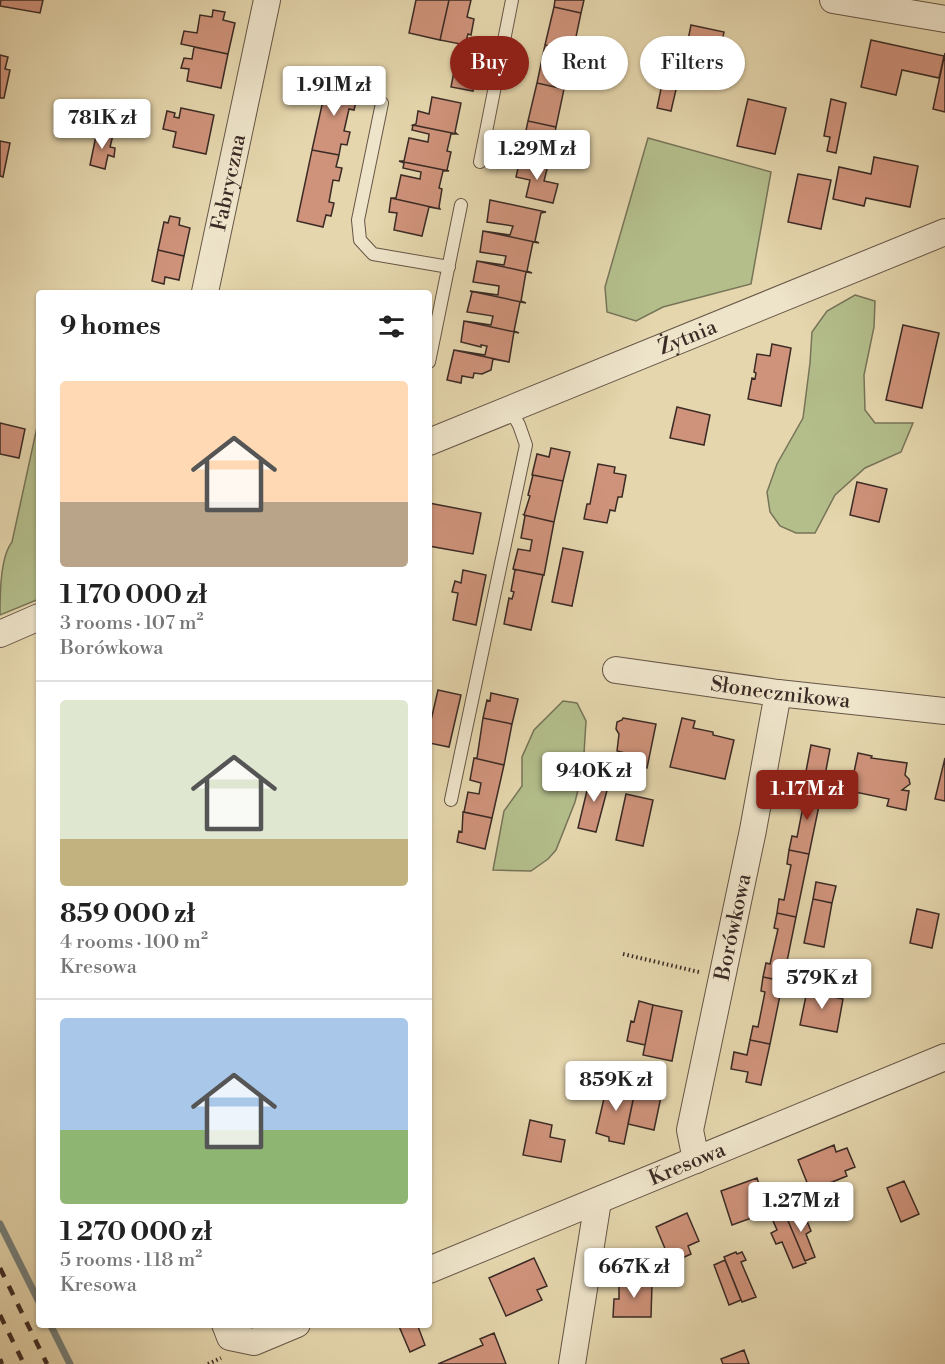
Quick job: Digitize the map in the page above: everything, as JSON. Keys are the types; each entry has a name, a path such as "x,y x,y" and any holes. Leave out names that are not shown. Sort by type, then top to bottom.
{"street":[{"name":"Fabryczna","path":"205,290 267,0"},
{"path":"833,0 945,19"},
{"name":"Żytnia","path":"432,441 945,232"},
{"path":"0,634 36,618"},
{"name":"Słonecznikowa","path":"616,670 778,693 945,711"},
{"name":"Borówkowa","path":"696,1160 690,1130 753,830 778,693"},
{"name":"Kresowa","path":"432,1269 945,1057"},
{"path":"572,1364 598,1200"},
{"path":"227,1328 230,1337 254,1342 287,1328"}],"lane":[{"path":"480,162 512,0"},
{"path":"382,103 358,220 360,240 373,254 449,267"},
{"path":"432,348 461,205"},
{"path":"451,800 526,445 510,409"}],"path":[{"path":"623,954 723,978"}],"green space":[{"path":"648,138 771,172 751,284 663,307 636,321 607,312 605,287"},
{"path":"855,295 875,301 874,327 864,375 865,410 875,423 913,423 901,452 865,468 835,495 815,533 796,533 780,526 770,512 767,492 777,464 803,418 812,332 827,311"},
{"path":"36,432 36,600 0,615 3,567 12,542"},
{"path":"563,701 577,703 586,721 583,770 575,802 556,850 531,871 493,870 504,811 522,786 522,757 534,730"}],"building":[{"path":"1,0 43,0 40,13 0,6"},
{"path":"416,0 449,0 440,40 409,33"},
{"path":"449,0 471,0 467,17 474,19 471,35 450,36 450,42 440,40"},
{"path":"555,0 584,0 581,13 554,7"},
{"path":"554,7 581,13 576,36 547,36"},
{"path":"213,10 225,12 223,20 235,23 228,54 181,44 184,31 197,33 200,15 212,17"},
{"path":"691,25 724,32 723,36 689,36"},
{"path":"871,40 944,56 939,78 902,70 896,95 861,87"},
{"path":"194,47 228,54 221,88 187,81 189,69 181,68 184,58 192,59"},
{"path":"945,53 945,112 933,109"},
{"path":"0,55 8,57 5,69 10,70 4,98 0,98"},
{"path":"541,64 541,84 537,83"},
{"path":"328,78 354,83 352,96 357,97 354,110 349,109 344,131 350,132 347,145 341,144 339,155 312,150"},
{"path":"537,83 541,84 541,90 564,90 556,127 528,121"},
{"path":"661,90 676,90 671,111 657,108"},
{"path":"432,97 461,103 455,132 457,134 413,125 416,124 418,111 429,114"},
{"path":"748,99 786,108 775,154 737,146"},
{"path":"831,99 846,103 836,153 827,151 830,137 824,136"},
{"path":"181,108 214,115 206,154 173,147 176,132 163,129 167,111 175,113 174,117 179,118"},
{"path":"528,121 556,127 548,165 520,159"},
{"path":"413,125 457,134 451,134 447,151 451,152 447,170 449,171 399,161 404,161 409,138 428,142 429,134 412,130"},
{"path":"97,131 113,135 110,147 115,148 114,157 108,155 105,169 90,165"},
{"path":"0,141 10,143 3,177 0,176"},
{"path":"312,150 339,155 336,167 342,168 339,181 333,180 329,202 334,203 331,216 326,215 323,227 297,221"},
{"path":"874,157 918,166 910,207 866,198 864,206 833,199 839,167 871,174"},
{"path":"520,159 548,165 544,181 558,184 553,203 526,197 530,180 516,177"},
{"path":"399,161 449,171 443,171 439,188 442,189 440,209 391,198 396,198 401,175 420,179 421,172 403,168 404,163"},
{"path":"798,174 831,180 821,229 788,222"},
{"path":"391,198 440,209 429,207 422,236 394,230 397,213 389,212"},
{"path":"490,200 546,212 541,213 535,241 539,243 483,231 510,235 513,226 487,222"},
{"path":"170,216 180,218 179,225 190,228 184,256 158,250 164,222 168,223"},
{"path":"483,231 539,243 533,242 527,271 532,273 477,261 504,265 506,256 480,252"},
{"path":"158,250 184,256 179,280 165,277 164,284 152,281"},
{"path":"477,261 532,273 526,272 521,301 526,303 470,291 498,295 499,286 473,282"},
{"path":"470,291 526,303 520,302 514,331 519,333 464,321 491,325 493,316 467,312 472,292"},
{"path":"464,321 519,333 514,332 509,362 454,350 485,355 487,346 481,345 481,347 461,342"},
{"path":"903,325 939,333 922,408 886,400"},
{"path":"772,344 791,348 781,406 748,399 752,378 755,379 757,354 770,356"},
{"path":"454,350 509,362 493,359 491,370 482,374 474,373 473,378 462,376 461,383 447,380"},
{"path":"677,407 710,415 704,445 670,438"},
{"path":"0,423 25,429 19,458 0,454"},
{"path":"551,448 570,452 563,481 532,475 537,454 549,457"},
{"path":"598,464 615,467 614,473 626,475 622,497 618,497 615,511 610,510 607,523 584,519 587,504 590,504"},
{"path":"533,475 563,481 554,522 524,515"},
{"path":"857,482 887,489 879,522 850,515"},
{"path":"432,504 481,513 473,554 432,547"},
{"path":"524,515 554,522 544,575 513,569 518,549 530,551 532,540 521,538"},
{"path":"563,548 583,552 572,606 552,602"},
{"path":"513,569 543,575 531,630 504,624 509,598 512,599 514,592 511,591 515,570"},
{"path":"463,570 486,575 476,625 453,620 458,593 452,592 455,581 461,583"},
{"path":"438,690 461,695 449,747 432,744 432,716"},
{"path":"491,693 518,699 512,724 483,718"},
{"path":"483,718 512,724 504,765 474,758 477,758"},
{"path":"623,718 656,724 647,768 631,765 633,755 617,751 619,734 616,729 617,722"},
{"path":"682,718 695,721 693,728 734,740 725,779 670,767"},
{"path":"811,745 830,749 822,791 803,787"},
{"path":"858,753 872,756 871,758 907,763 905,775 910,784 902,790 909,791 906,810 887,806 889,799 850,791"},
{"path":"474,758 504,765 492,818 464,812 468,792 479,794 481,783 470,780"},
{"path":"945,758 945,801 935,799"},
{"path":"591,774 610,779 596,832 578,828"},
{"path":"803,787 822,791 809,854 789,850 792,836 797,837 804,802 800,801"},
{"path":"626,794 653,800 643,846 616,840"},
{"path":"463,812 492,818 485,849 457,842 459,831 462,832"},
{"path":"789,850 809,854 796,917 777,913 779,899 784,900 791,865 787,864"},
{"path":"816,882 836,886 832,903 813,899"},
{"path":"813,899 832,903 824,947 804,943"},
{"path":"917,909 939,914 932,948 910,943"},
{"path":"777,913 796,917 783,981 763,977 766,963 770,964 778,929 774,928"},
{"path":"763,977 783,981 770,1044 750,1040 753,1026 758,1027 765,992 761,991"},
{"path":"821,987 834,989 833,997 843,999 837,1032 800,1025 807,991 820,994"},
{"path":"639,1001 653,1005 645,1045 627,1041 631,1021 634,1022"},
{"path":"653,1005 682,1011 672,1061 643,1055"},
{"path":"750,1040 770,1044 761,1085 746,1082 748,1072 731,1069 734,1052 747,1055"},
{"path":"608,1081 636,1086 624,1144 609,1141 609,1137 596,1133"},
{"path":"636,1086 662,1092 654,1130 628,1124"},
{"path":"530,1120 552,1125 550,1137 565,1140 561,1162 523,1155"},
{"path":"834,1145 836,1152 847,1148 855,1167 845,1171 847,1176 820,1187 825,1201 816,1205 798,1160"},
{"path":"757,1178 768,1212 732,1225 721,1191"},
{"path":"904,1181 919,1214 901,1222 887,1188"},
{"path":"783,1209 806,1263 793,1268 782,1242 776,1244 771,1233 777,1230 770,1214"},
{"path":"802,1209 811,1231 806,1234 815,1257 805,1261 786,1216"},
{"path":"687,1213 699,1241 688,1246 691,1254 671,1263 656,1227"},
{"path":"736,1252 737,1254 742,1252 746,1260 741,1262 756,1297 742,1302 724,1257"},
{"path":"534,1258 547,1286 537,1290 542,1300 506,1316 489,1278"},
{"path":"725,1260 741,1300 729,1305 714,1265"},
{"path":"635,1276 647,1276 647,1284 652,1284 651,1317 613,1317 614,1299 619,1299 619,1284 635,1284"},
{"path":"400,1328 419,1328 425,1345 410,1352"},
{"path":"494,1333 506,1364 438,1364 483,1345 480,1339"},
{"path":"744,1350 749,1364 723,1364 721,1359"}],"waterway":[{"path":"0,1224 36,1296"},
{"path":"52,1328 70,1364"}],"railway":[{"path":"0,1268 47,1364"},
{"path":"0,1315 24,1364"},
{"path":"0,1359 2,1364"}]}
